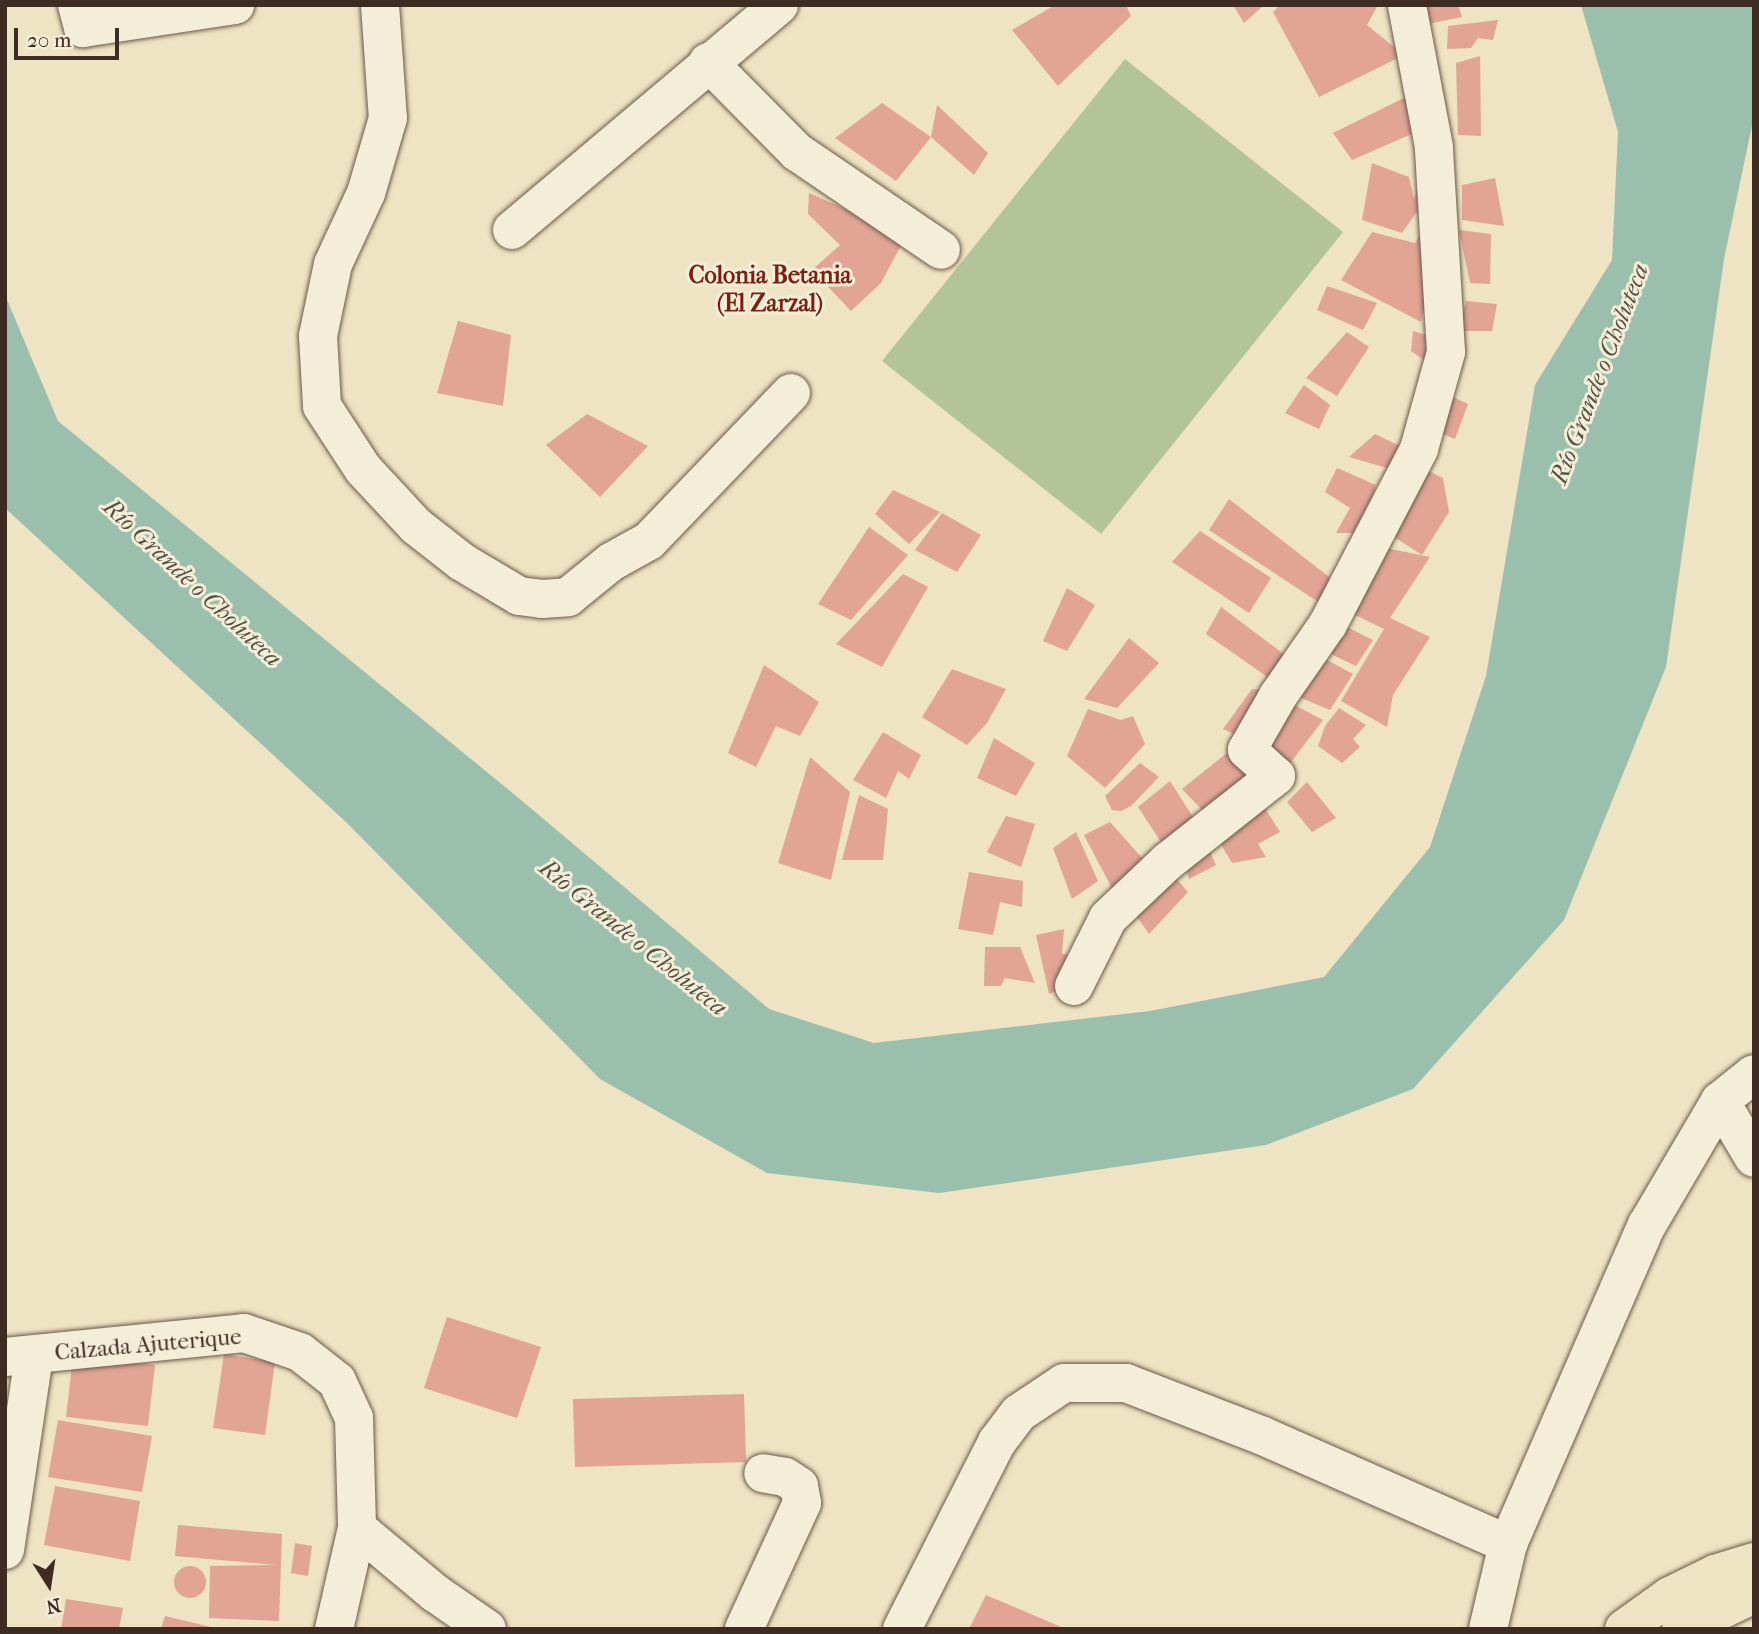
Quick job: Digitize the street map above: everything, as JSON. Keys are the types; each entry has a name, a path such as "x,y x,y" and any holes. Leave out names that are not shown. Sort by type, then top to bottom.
{"highway":[{"path":"1624,1629 1671,1596 1715,1574 1754,1562"},
{"path":"1681,1629 1754,1594"}],"street":[{"path":"77,5 83,28 235,5"},
{"path":"380,5 388,118 366,193 333,264 318,336 322,406 363,469 416,526 462,562 519,596 542,599 568,597 611,562 649,541 791,393"},
{"path":"512,230 708,62 779,5"},
{"path":"1074,986 1108,918 1167,862 1276,776 1247,750 1278,696 1328,624 1419,449 1446,352 1446,339 1434,147 1407,5"},
{"path":"708,62 797,152 941,250"},
{"path":"1488,1629 1508,1544 1647,1225 1720,1101 1754,1074"},
{"path":"1720,1101 1754,1158"},
{"name":"Calzada Ajuterique","path":"20,1356 244,1333 300,1352 337,1381 354,1418 357,1528 334,1629"},
{"path":"5,1550 20,1356"},
{"path":"902,1629 996,1443 1019,1413 1064,1383 1126,1383 1263,1436 1508,1544"},
{"path":"744,1629 803,1503 799,1486 785,1477 763,1472"},
{"path":"357,1528 435,1593 487,1629"}],"shaded area":[{"path":"1125,59 1343,232 1101,534 882,361"}],"water":[{"name":"Río Grande o Choluteca","path":"1581,5 1754,5 1754,116 1724,259 1666,667 1564,920 1413,1089 1266,1145 939,1193 767,1173 600,1079 347,823 5,508 5,295 58,421 521,800 769,1009 874,1043 1150,1011 1324,977 1430,847 1486,676 1535,385 1612,260 1618,132"}],"building":[{"path":"1055,5 1126,5 1131,16 1058,86 1012,30"},
{"path":"1233,5 1264,5 1244,23"},
{"path":"1280,5 1378,5 1367,25 1404,55 1319,97 1273,12"},
{"path":"1425,5 1458,5 1462,17 1423,25"},
{"path":"1498,20 1493,40 1478,38 1471,48 1447,49 1448,26"},
{"path":"1480,56 1481,136 1458,135 1456,63"},
{"path":"1416,92 1423,129 1352,160 1333,133"},
{"path":"882,103 931,137 896,181 835,138"},
{"path":"937,105 988,153 974,175 931,137"},
{"path":"1372,163 1409,177 1414,199 1419,182 1434,219 1416,213 1402,233 1362,220"},
{"path":"1495,178 1504,226 1462,220 1462,185"},
{"path":"809,193 906,236 881,283 851,311 812,270 840,245 808,214"},
{"path":"1427,223 1435,260 1421,322 1341,280 1372,232 1415,243"},
{"path":"1459,230 1491,234 1490,284 1470,283"},
{"path":"1327,286 1377,303 1363,330 1317,310"},
{"path":"1466,301 1497,304 1492,331 1459,331"},
{"path":"458,321 511,335 503,406 437,393"},
{"path":"1413,331 1444,341 1431,365 1411,351"},
{"path":"1347,332 1369,347 1337,396 1306,378"},
{"path":"1304,385 1330,405 1319,429 1285,413"},
{"path":"1451,396 1468,404 1455,439 1436,431"},
{"path":"587,414 648,446 600,497 546,445"},
{"path":"1375,434 1404,448 1401,472 1349,457"},
{"path":"1418,466 1443,478 1449,512 1422,555 1385,531"},
{"path":"1337,468 1376,485 1361,533 1336,533 1350,508 1325,492"},
{"path":"893,490 940,512 909,544 875,514"},
{"path":"1229,499 1342,587 1329,609 1209,530"},
{"path":"942,513 981,535 957,572 915,550"},
{"path":"869,527 908,555 851,620 818,604"},
{"path":"1200,531 1271,578 1249,613 1172,562"},
{"path":"1376,546 1430,557 1390,618 1430,637 1393,695 1387,727 1341,701 1384,629 1341,608"},
{"path":"903,574 928,587 882,667 836,644"},
{"path":"1067,588 1095,605 1067,651 1043,641"},
{"path":"1221,607 1289,658 1276,683 1206,634"},
{"path":"1339,623 1373,640 1356,666 1316,647"},
{"path":"1129,638 1159,663 1117,708 1084,699"},
{"path":"1316,654 1353,674 1330,710 1292,694"},
{"path":"764,665 819,702 800,736 776,726 756,767 728,753"},
{"path":"952,669 1006,689 987,723 967,745 922,717"},
{"path":"1252,689 1271,692 1249,741 1223,729"},
{"path":"1283,699 1323,720 1285,770 1257,751"},
{"path":"1339,708 1366,725 1353,739 1360,747 1342,763 1318,746 1325,726"},
{"path":"1088,709 1121,720 1133,716 1145,744 1105,788 1067,756"},
{"path":"883,732 921,755 909,779 898,771 886,798 853,780"},
{"path":"994,738 1035,763 1016,796 977,778"},
{"path":"1228,752 1258,772 1207,815 1182,789"},
{"path":"810,757 850,792 831,880 778,863"},
{"path":"1140,763 1159,777 1131,806 1121,811 1112,810 1105,796"},
{"path":"1170,781 1198,825 1165,848 1138,807"},
{"path":"1307,782 1336,818 1312,832 1287,802"},
{"path":"859,795 888,809 883,860 842,860"},
{"path":"1259,799 1280,832 1258,844 1266,857 1232,863 1214,833"},
{"path":"1006,816 1035,824 1021,867 987,852"},
{"path":"1110,822 1151,868 1118,900 1084,835"},
{"path":"1076,832 1098,881 1072,899 1053,848"},
{"path":"1205,841 1216,865 1189,879 1182,857"},
{"path":"1168,869 1188,892 1149,934 1127,903"},
{"path":"969,872 1023,881 1022,907 1000,902 993,935 958,929"},
{"path":"1064,929 1062,954 1078,955 1069,986 1049,994 1036,935"},
{"path":"985,947 1020,947 1035,983 1005,978 1001,986 984,986"},
{"path":"447,1317 541,1347 517,1418 424,1388"},
{"path":"224,1354 275,1362 265,1435 213,1428"},
{"path":"73,1356 155,1365 148,1426 66,1417"},
{"path":"744,1394 746,1462 575,1467 573,1399"},
{"path":"58,1420 152,1436 142,1492 48,1477"},
{"path":"55,1486 140,1501 130,1561 44,1545"},
{"path":"178,1525 282,1534 279,1621 209,1618 210,1566 276,1565 175,1556"},
{"path":"295,1543 312,1546 308,1576 291,1573"},
{"path":"190,1566 201,1571 206,1582 201,1593 190,1598 179,1593 174,1582 179,1571"},
{"path":"986,1595 1066,1629 969,1629"},
{"path":"66,1599 123,1608 119,1629 61,1629"},
{"path":"165,1616 215,1628 215,1629 161,1629"}],"district":[{"name":"Colonia Betania (El Zarzal)","path":"770,290"}]}
